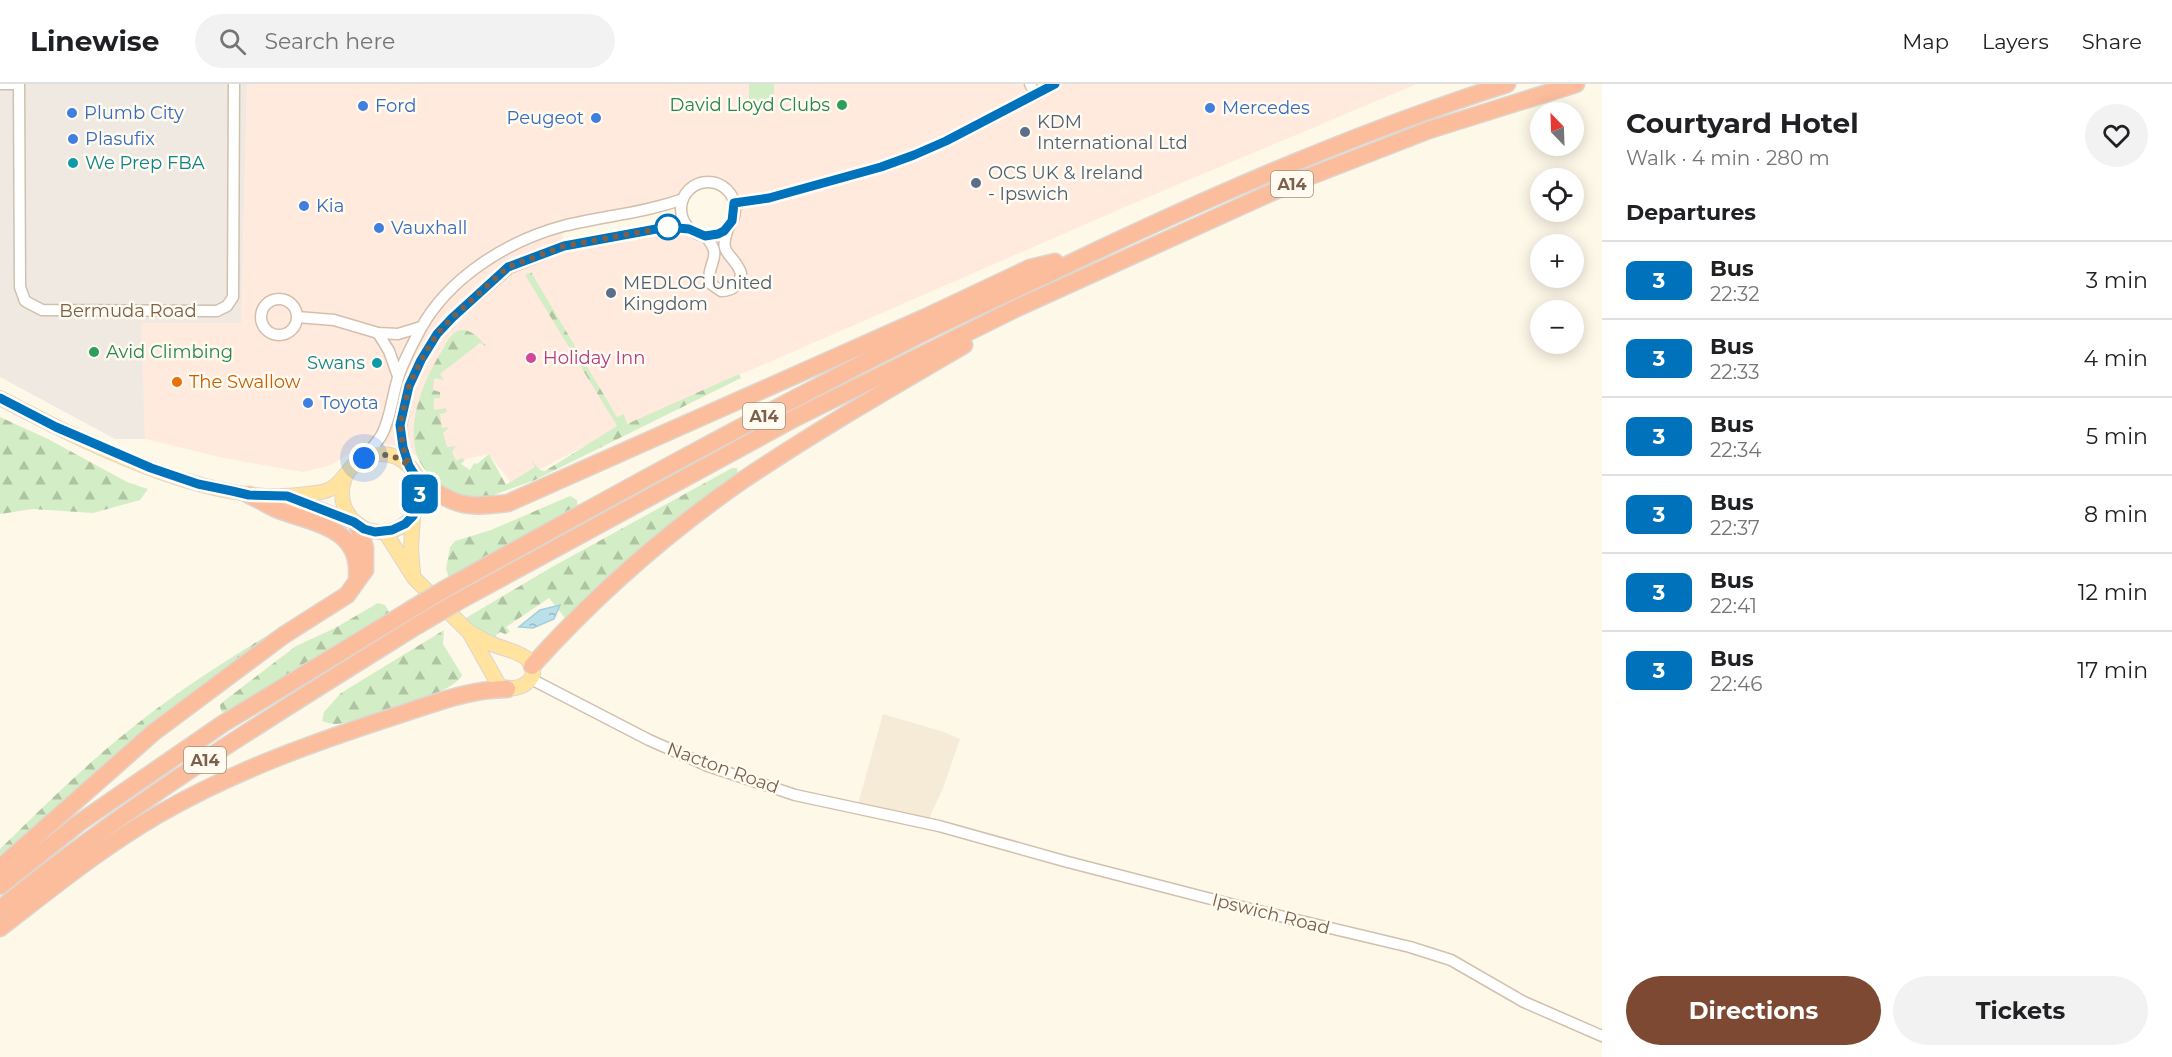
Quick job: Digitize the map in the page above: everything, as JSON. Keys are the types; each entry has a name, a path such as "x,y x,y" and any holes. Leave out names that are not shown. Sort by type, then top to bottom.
{"highway":[{"name":"A14","path":"0,909 82,845 414,618 445,589 638,482 909,340 1088,254 1258,177 1452,102 1507,84"},
{"name":"A14","path":"0,886 79,823 224,723 414,618 457,602 795,418 1018,307 1290,184 1429,130 1576,84"},
{"name":"A14","path":"413,473 443,497 462,505 479,507 508,503 924,318 1030,268 1088,254"},
{"name":"A14","path":"531,673 557,637 598,596 672,533 743,480 868,401 989,330 1018,307"},
{"path":"249,495 275,508 320,523 342,536 356,557 357,583"},
{"path":"0,868 154,732 284,635 347,595 365,570 367,558 356,524"},
{"name":"A14","path":"0,928 93,856 159,814 240,772 322,739 408,711 477,691 507,689"}],"main road":[{"path":"0,398 56,427 151,468 198,484 249,495 287,496 324,492 333,488 355,464 364,458 374,454 388,455 401,460 413,473 419,501 413,516 411,561 414,579"},
{"path":"347,473 342,485 342,498 345,511 356,524"},
{"path":"287,496 375,532 399,528 413,516"},
{"path":"385,532 414,579 469,632 500,687 518,689 525,685 531,673 528,660 518,653 491,644 469,632"}],"street":[{"path":"0,84 14,84"},
{"name":"Bermuda Road","path":"19,84 20,287 25,301 42,310 217,311 227,306 233,297 234,84"},
{"path":"1030,84 1036,95"},
{"path":"734,203 769,198 881,167 946,141 1054,84"},
{"path":"413,473 403,447 400,425 409,386 437,334 508,267 564,246 667,227 689,229 705,236 711,242 715,255 710,272 711,284 721,291 733,289 738,285 741,273 725,250 724,243 734,215 734,203 725,188 710,182 693,187 683,199 681,212 689,229"},
{"path":"364,458 381,436 398,376 422,327 443,295 457,282 512,244 562,226 662,206 683,199"},
{"path":"705,236 718,234 729,226"},
{"path":"297,317 334,320 378,333 398,334 422,327"},
{"path":"378,333 389,351 398,376"},
{"name":"Nacton Road","path":"531,673 649,741 708,766 795,795 927,823"},
{"name":"Ipswich Road","path":"927,823 1246,908 1410,947 1451,960 1524,1002 1602,1036"}],"shaded area":[{"path":"0,84 247,84 241,323 141,323 145,439 115,439 0,377"},
{"path":"247,84 1030,84 1036,94 1055,84 1417,84 1141,200 627,424 512,484 489,454 430,467 408,448 385,444 360,447 331,465 303,472 224,458 145,439 140,323 241,323","holes":["714,182 725,187 734,203 735,217 729,226 713,236 698,235 689,229 564,246 562,227 683,199 692,186"]},
{"path":"883,714 960,739 943,788 927,823 857,808"}],"green space":[{"path":"749,84 774,84 774,103 749,103"},
{"path":"531,272 617,417 624,414 627,424 739,374 741,378 535,480 491,496 485,506 465,502 447,491 426,471 419,461 414,443 415,415 423,388 448,340 460,330 470,332 486,346 480,343 440,374 444,380 434,378 433,390 440,392 440,398 434,398 434,410 446,408 447,412 440,414 442,428 449,427 443,433 447,447 456,446 452,452 456,461 462,458 465,460 461,464 470,470 474,463 477,464 489,454 506,485 535,467 531,460 540,470 545,471 617,426 525,275"},
{"path":"0,417 48,439 127,482 148,489 140,500 93,513 33,509 0,514"},
{"path":"732,468 737,468 738,473 604,588 565,618 549,598 506,627 510,632 505,634 500,632 496,635 497,642 459,622 552,567"},
{"path":"570,496 577,500 578,509 449,578 446,569 450,547 455,541 491,530"},
{"path":"378,603 385,605 392,616 231,715 221,711 220,705 224,701 296,646 335,628"},
{"path":"298,617 0,866 0,849 117,740 160,706 205,675"},
{"path":"444,630 443,644 462,675 455,683 425,699 364,719 336,724 322,721 324,712 341,693"}],"water":[{"path":"560,605 554,619 533,628 519,627 540,610"}],"bus line":[{"name":"3","path":"0,398 56,427 151,468 198,484 249,495 287,496 375,532 399,528 413,516 420,494 418,480 409,466 403,447 400,425 409,386 437,334 508,267 564,246 667,227 689,229 705,236 718,234 724,231 732,221 734,203 769,198 881,167 914,155 946,141 1055,84"}],"place":[{"name":"David Lloyd Clubs","path":"842,105"},
{"name":"Ford","path":"363,106"},
{"name":"Mercedes","path":"1210,108"},
{"name":"Plumb City","path":"72,113"},
{"name":"Peugeot","path":"596,118"},
{"name":"KDM International Ltd","path":"1025,132"},
{"name":"Plasufix","path":"73,139"},
{"name":"We Prep FBA","path":"73,163"},
{"name":"OCS UK & Ireland - Ipswich","path":"976,183"},
{"name":"Kia","path":"304,206"},
{"name":"Vauxhall","path":"379,228"},
{"name":"MEDLOG United Kingdom","path":"611,293"},
{"name":"Avid Climbing","path":"94,352"},
{"name":"Holiday Inn","path":"531,358"},
{"name":"Swans","path":"377,363"},
{"name":"The Swallow","path":"177,382"},
{"name":"Toyota","path":"308,403"}],"route":[{"path":"364,458 374,454 388,455 409,466 400,425 409,386 421,360 437,334 508,267 564,246 668,227"}]}
